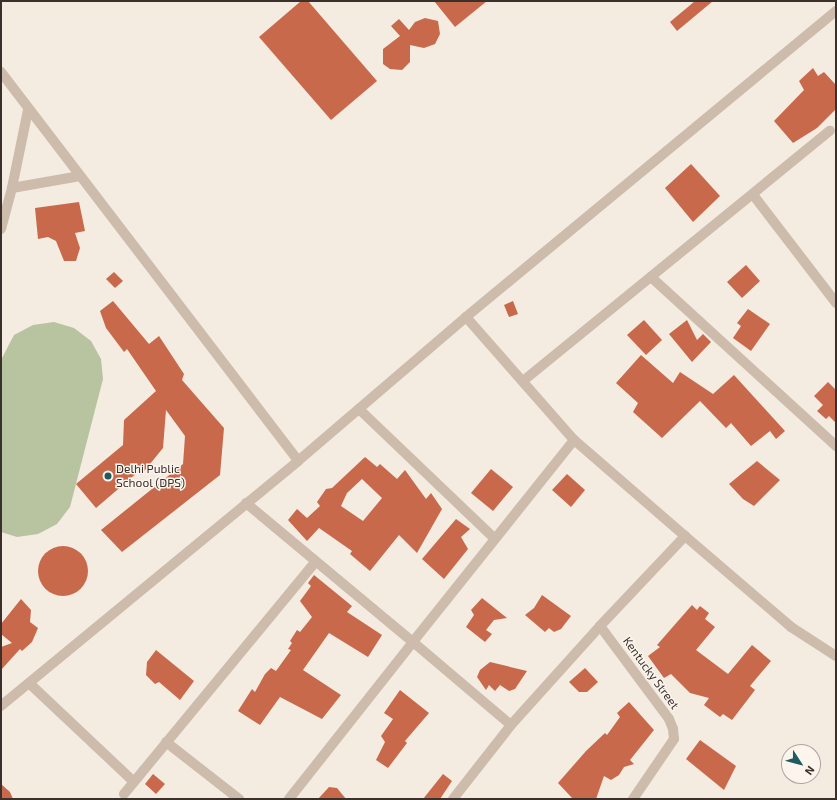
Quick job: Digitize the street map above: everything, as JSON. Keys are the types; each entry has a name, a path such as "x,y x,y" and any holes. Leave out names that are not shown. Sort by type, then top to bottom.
{"street":[{"path":"1,706 298,461 466,317 836,11"},
{"path":"1,72 28,110 298,461"},
{"path":"1,229 12,188 28,110"},
{"path":"524,381 651,277 754,196 830,131"},
{"path":"12,188 80,176"},
{"path":"754,196 836,303"},
{"path":"651,277 836,446"},
{"path":"466,317 524,381 574,440 791,627 836,656"},
{"path":"359,409 495,539"},
{"path":"289,799 574,440"},
{"path":"246,503 511,725"},
{"path":"453,799 511,725 600,626 685,536"},
{"path":"124,794 133,781 315,562"},
{"name":"Kentucky Street","path":"600,626 669,719 674,739 633,799"},
{"path":"29,683 133,781"},
{"path":"166,742 239,799"}],"green space":[{"path":"54,322 74,328 91,341 101,359 103,379 70,507 57,524 38,534 17,537 1,532 1,360 14,335 33,325"}],"building":[{"path":"301,1 308,1 377,81 331,120 259,37"},
{"path":"434,1 487,1 455,27"},
{"path":"695,1 713,1 677,31 670,22"},
{"path":"425,18 438,21 440,34 435,44 424,48 410,45 410,62 402,70 390,69 383,64 383,49 400,36 391,26 399,19 409,30 415,22"},
{"path":"813,68 818,76 824,72 836,85 836,109 817,128 793,143 774,121 804,90 799,81"},
{"path":"691,164 720,196 693,222 665,188"},
{"path":"79,202 85,231 75,233 80,248 76,261 64,261 56,241 48,237 38,239 35,208"},
{"path":"746,265 760,281 742,298 727,282"},
{"path":"114,272 123,281 115,288 106,279"},
{"path":"113,301 149,344 159,336 184,374 182,380 224,428 220,475 122,552 101,530 183,464 185,436 166,410 163,448 141,475 138,472 96,508 76,484 123,445 124,420 156,391 127,349 124,352 106,328 100,311"},
{"path":"513,301 518,314 509,317 504,305"},
{"path":"748,309 770,324 751,351 733,338 741,326 737,323"},
{"path":"644,320 662,340 646,355 627,335"},
{"path":"687,320 697,340 703,334 711,342 692,362 669,334"},
{"path":"641,355 673,383 680,372 713,394 734,375 785,431 776,439 770,431 751,446 731,423 726,428 700,401 662,438 633,412 638,403 616,383"},
{"path":"828,382 836,390 836,423 829,416 826,419 817,411 823,405 814,396"},
{"path":"365,457 377,467 380,464 397,479 405,470 426,499 431,493 442,509 417,553 399,535 370,571 350,554 352,551 319,528 307,541 288,520 297,509 307,518 320,506 317,502 326,489 332,488","holes":["362,479 382,498 363,521 341,506 347,493"]},
{"path":"757,461 780,480 754,506 743,499 729,484"},
{"path":"491,469 513,487 493,511 471,493"},
{"path":"567,474 585,490 571,507 552,490"},
{"path":"456,519 470,529 461,537 468,549 444,579 422,559"},
{"path":"58,546 68,546 81,553 88,566 88,576 81,589 68,596 58,596 49,592 42,585 38,576 38,566 42,557 49,550"},
{"path":"314,575 352,606 347,612 382,635 368,657 329,633 303,670 341,695 322,719 280,697 260,725 238,711 252,689 255,692 265,674 271,668 276,671 291,650 288,649 292,643 290,641 297,630 300,632 312,617 300,601 311,586 308,583"},
{"path":"542,595 571,616 561,629 554,632 549,628 545,632 525,615 534,608"},
{"path":"482,598 507,618 494,620 486,630 492,634 485,642 466,627 474,615 471,610"},
{"path":"21,599 31,610 30,622 38,628 32,642 22,651 20,649 1,670 1,647 12,643 1,634 1,624"},
{"path":"692,605 697,610 700,606 709,613 705,619 715,627 696,650 728,674 752,645 771,661 750,686 755,690 732,720 723,714 720,717 704,705 709,698 690,693 671,674 664,678 648,656 660,647 657,645"},
{"path":"156,650 194,681 180,700 159,682 155,684 146,675 147,662"},
{"path":"490,662 527,671 515,689 509,691 500,685 495,691 489,685 486,690 477,677 480,670"},
{"path":"585,668 598,682 587,692 579,692 569,682"},
{"path":"400,690 429,713 405,741 407,743 388,768 376,760 385,742 381,736 393,719 384,713"},
{"path":"629,702 654,730 630,760 634,764 624,767 619,775 611,780 604,776 596,799 573,799 558,783 586,751 605,733 607,735 620,717 617,713"},
{"path":"700,740 736,766 724,790 686,759"},
{"path":"153,774 165,784 156,794 145,784"},
{"path":"443,774 452,781 440,799 423,799"},
{"path":"1,784 10,792 13,799 1,799"},
{"path":"329,787 337,788 346,799 318,799"}],"place":[{"name":"Delhi Public School (DPS)","path":"108,476"}]}
